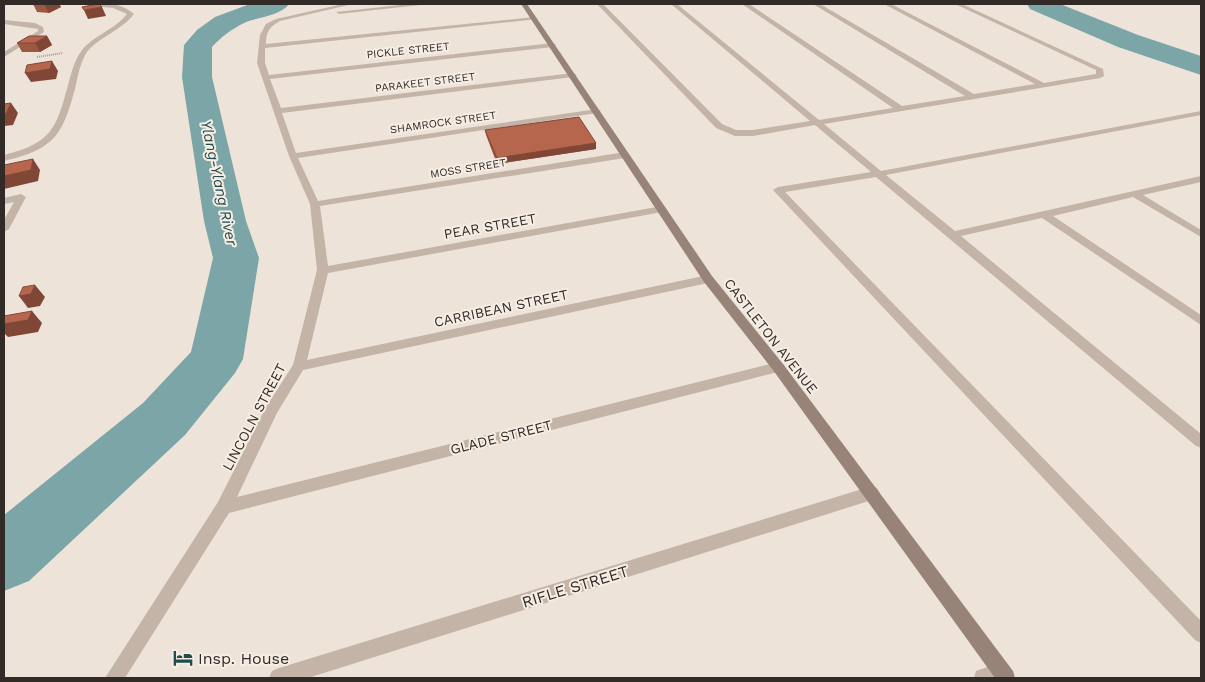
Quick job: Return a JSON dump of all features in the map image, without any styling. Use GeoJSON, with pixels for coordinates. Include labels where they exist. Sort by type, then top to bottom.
{"type":"FeatureCollection","features":[{"type":"Feature","properties":{"kind":"street"},"geometry":{"type":"LineString","coordinates":[[4,158],[30,151],[56,134],[62,125],[78,64],[85,50],[116,29],[131,14],[126,10],[114,7],[77,4]]}},
{"type":"Feature","properties":{"kind":"street","name":"LINCOLN STREET"},"geometry":{"type":"LineString","coordinates":[[114,678],[224,507],[272,411],[299,366],[323,270],[314,204],[293,156],[261,63],[262,46],[268,25],[278,20],[350,4]]}},
{"type":"Feature","properties":{"kind":"street"},"geometry":{"type":"LineString","coordinates":[[297,16],[426,4]]}},
{"type":"Feature","properties":{"kind":"street","name":"CASTLETON AVENUE"},"geometry":{"type":"LineString","coordinates":[[524,4],[708,279],[778,367],[872,493],[1003,675]]}},
{"type":"Feature","properties":{"kind":"street"},"geometry":{"type":"LineString","coordinates":[[600,4],[726,131],[753,133],[1100,76],[1099,69],[958,4]]}},
{"type":"Feature","properties":{"kind":"street"},"geometry":{"type":"LineString","coordinates":[[674,4],[1201,442]]}},
{"type":"Feature","properties":{"kind":"street"},"geometry":{"type":"LineString","coordinates":[[745,4],[902,110]]}},
{"type":"Feature","properties":{"kind":"street"},"geometry":{"type":"LineString","coordinates":[[816,4],[974,98]]}},
{"type":"Feature","properties":{"kind":"street"},"geometry":{"type":"LineString","coordinates":[[888,4],[1044,86]]}},
{"type":"Feature","properties":{"kind":"street"},"geometry":{"type":"LineString","coordinates":[[888,4],[897,4]]}},
{"type":"Feature","properties":{"kind":"street"},"geometry":{"type":"LineString","coordinates":[[262,46],[535,19]]}},
{"type":"Feature","properties":{"kind":"street"},"geometry":{"type":"LineString","coordinates":[[4,22],[35,25],[41,28],[41,32],[4,55]]}},
{"type":"Feature","properties":{"kind":"street","name":"PICKLE STREET"},"geometry":{"type":"LineString","coordinates":[[266,76],[553,45]]}},
{"type":"Feature","properties":{"kind":"street","name":"PARAKEET STREET"},"geometry":{"type":"LineString","coordinates":[[279,111],[573,75]]}},
{"type":"Feature","properties":{"kind":"street","name":"SHAMROCK STREET"},"geometry":{"type":"LineString","coordinates":[[293,156],[597,111]]}},
{"type":"Feature","properties":{"kind":"street"},"geometry":{"type":"LineString","coordinates":[[1201,113],[878,174],[778,190],[1201,634]]}},
{"type":"Feature","properties":{"kind":"street","name":"MOSS STREET"},"geometry":{"type":"LineString","coordinates":[[314,204],[625,154]]}},
{"type":"Feature","properties":{"kind":"street"},"geometry":{"type":"LineString","coordinates":[[953,235],[1201,179]]}},
{"type":"Feature","properties":{"kind":"street"},"geometry":{"type":"LineString","coordinates":[[1135,194],[1201,234]]}},
{"type":"Feature","properties":{"kind":"street"},"geometry":{"type":"LineString","coordinates":[[4,201],[21,197],[4,228]]}},
{"type":"Feature","properties":{"kind":"street","name":"PEAR STREET"},"geometry":{"type":"LineString","coordinates":[[323,270],[662,209]]}},
{"type":"Feature","properties":{"kind":"street"},"geometry":{"type":"LineString","coordinates":[[1044,214],[1201,321]]}},
{"type":"Feature","properties":{"kind":"street","name":"CARRIBEAN STREET"},"geometry":{"type":"LineString","coordinates":[[299,366],[708,279]]}},
{"type":"Feature","properties":{"kind":"street","name":"GLADE STREET"},"geometry":{"type":"LineString","coordinates":[[224,507],[778,367]]}},
{"type":"Feature","properties":{"kind":"street","name":"RIFLE STREET"},"geometry":{"type":"LineString","coordinates":[[279,678],[872,493]]}},
{"type":"Feature","properties":{"kind":"street"},"geometry":{"type":"LineString","coordinates":[[983,678],[1003,675]]}},
{"type":"Feature","properties":{"kind":"path"},"geometry":{"type":"LineString","coordinates":[[31,57],[85,50]]}},
{"type":"Feature","properties":{"kind":"building"},"geometry":{"type":"Polygon","coordinates":[[[99,4],[102,7],[84,10],[82,7],[99,4]]]}},
{"type":"Feature","properties":{"kind":"building"},"geometry":{"type":"Polygon","coordinates":[[[29,36],[47,36],[35,43],[17,43],[29,36]]]}},
{"type":"Feature","properties":{"kind":"building"},"geometry":{"type":"Polygon","coordinates":[[[52,61],[50,69],[25,73],[27,65],[52,61]]]}},
{"type":"Feature","properties":{"kind":"building"},"geometry":{"type":"Polygon","coordinates":[[[11,103],[6,114],[4,115],[4,104],[11,103]]]}},
{"type":"Feature","properties":{"kind":"building"},"geometry":{"type":"Polygon","coordinates":[[[579,117],[596,143],[497,158],[485,130],[579,117]]]}},
{"type":"Feature","properties":{"kind":"building"},"geometry":{"type":"Polygon","coordinates":[[[33,159],[31,170],[4,176],[4,165],[33,159]]]}},
{"type":"Feature","properties":{"kind":"building"},"geometry":{"type":"Polygon","coordinates":[[[35,285],[31,294],[19,296],[23,287],[35,285]]]}},
{"type":"Feature","properties":{"kind":"building"},"geometry":{"type":"Polygon","coordinates":[[[32,311],[28,320],[4,324],[4,316],[32,311]]]}},
{"type":"Feature","properties":{"kind":"waterway","name":"Ylang-Ylang River"},"geometry":{"type":"LineString","coordinates":[[4,558],[164,419],[216,359],[236,258],[225,221],[197,77],[198,45],[224,23],[244,14],[277,4]]}},
{"type":"Feature","properties":{"kind":"waterway"},"geometry":{"type":"LineString","coordinates":[[1039,4],[1128,41],[1201,66]]}},
{"type":"Feature","properties":{"kind":"place","name":"Insp. House"},"geometry":{"type":"Point","coordinates":[183,658]}}]}
